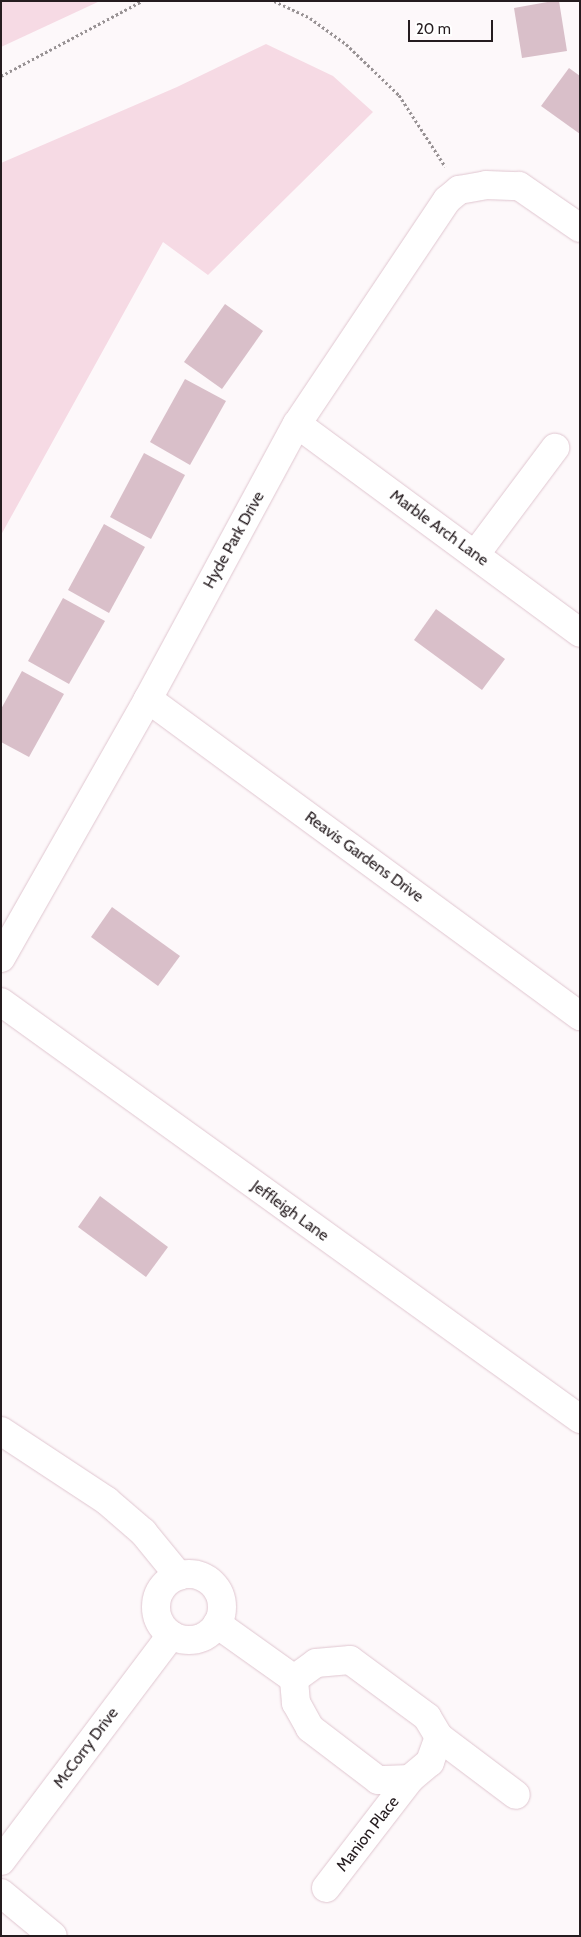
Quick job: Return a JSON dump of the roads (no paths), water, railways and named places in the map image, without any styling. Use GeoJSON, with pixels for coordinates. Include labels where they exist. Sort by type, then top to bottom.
{"type":"FeatureCollection","features":[{"type":"Feature","properties":{"kind":"street","name":"Hyde Park Drive"},"geometry":{"type":"LineString","coordinates":[[1,958],[148,699],[298,424],[446,200],[459,190],[486,185],[519,186],[580,228]]}},
{"type":"Feature","properties":{"kind":"street","name":"Marble Arch Lane"},"geometry":{"type":"LineString","coordinates":[[298,424],[580,633]]}},
{"type":"Feature","properties":{"kind":"street"},"geometry":{"type":"LineString","coordinates":[[475,555],[555,448]]}},
{"type":"Feature","properties":{"kind":"street","name":"Reavis Gardens Drive"},"geometry":{"type":"LineString","coordinates":[[148,699],[580,1016]]}},
{"type":"Feature","properties":{"kind":"street","name":"Jeffleigh Lane"},"geometry":{"type":"LineString","coordinates":[[1,1002],[580,1419]]}},
{"type":"Feature","properties":{"kind":"street"},"geometry":{"type":"LineString","coordinates":[[1,1430],[107,1501],[143,1532],[179,1576]]}},
{"type":"Feature","properties":{"kind":"street"},"geometry":{"type":"LineString","coordinates":[[193,1574],[213,1584],[222,1604],[217,1624],[210,1632],[191,1640],[171,1635],[158,1619],[156,1608],[163,1587],[179,1576],[193,1574]]}},
{"type":"Feature","properties":{"kind":"street"},"geometry":{"type":"LineString","coordinates":[[217,1624],[294,1678],[316,1663],[350,1660],[427,1717],[439,1738],[516,1795]]}},
{"type":"Feature","properties":{"kind":"street","name":"McCorry Drive"},"geometry":{"type":"LineString","coordinates":[[1,1861],[171,1635]]}},
{"type":"Feature","properties":{"kind":"street","name":"Manion Place"},"geometry":{"type":"LineString","coordinates":[[294,1678],[296,1703],[310,1728],[378,1780],[410,1779]]}},
{"type":"Feature","properties":{"kind":"street","name":"Manion Place"},"geometry":{"type":"LineString","coordinates":[[326,1888],[410,1779],[430,1762],[439,1738]]}},
{"type":"Feature","properties":{"kind":"street"},"geometry":{"type":"LineString","coordinates":[[1,1893],[54,1936]]}}]}
